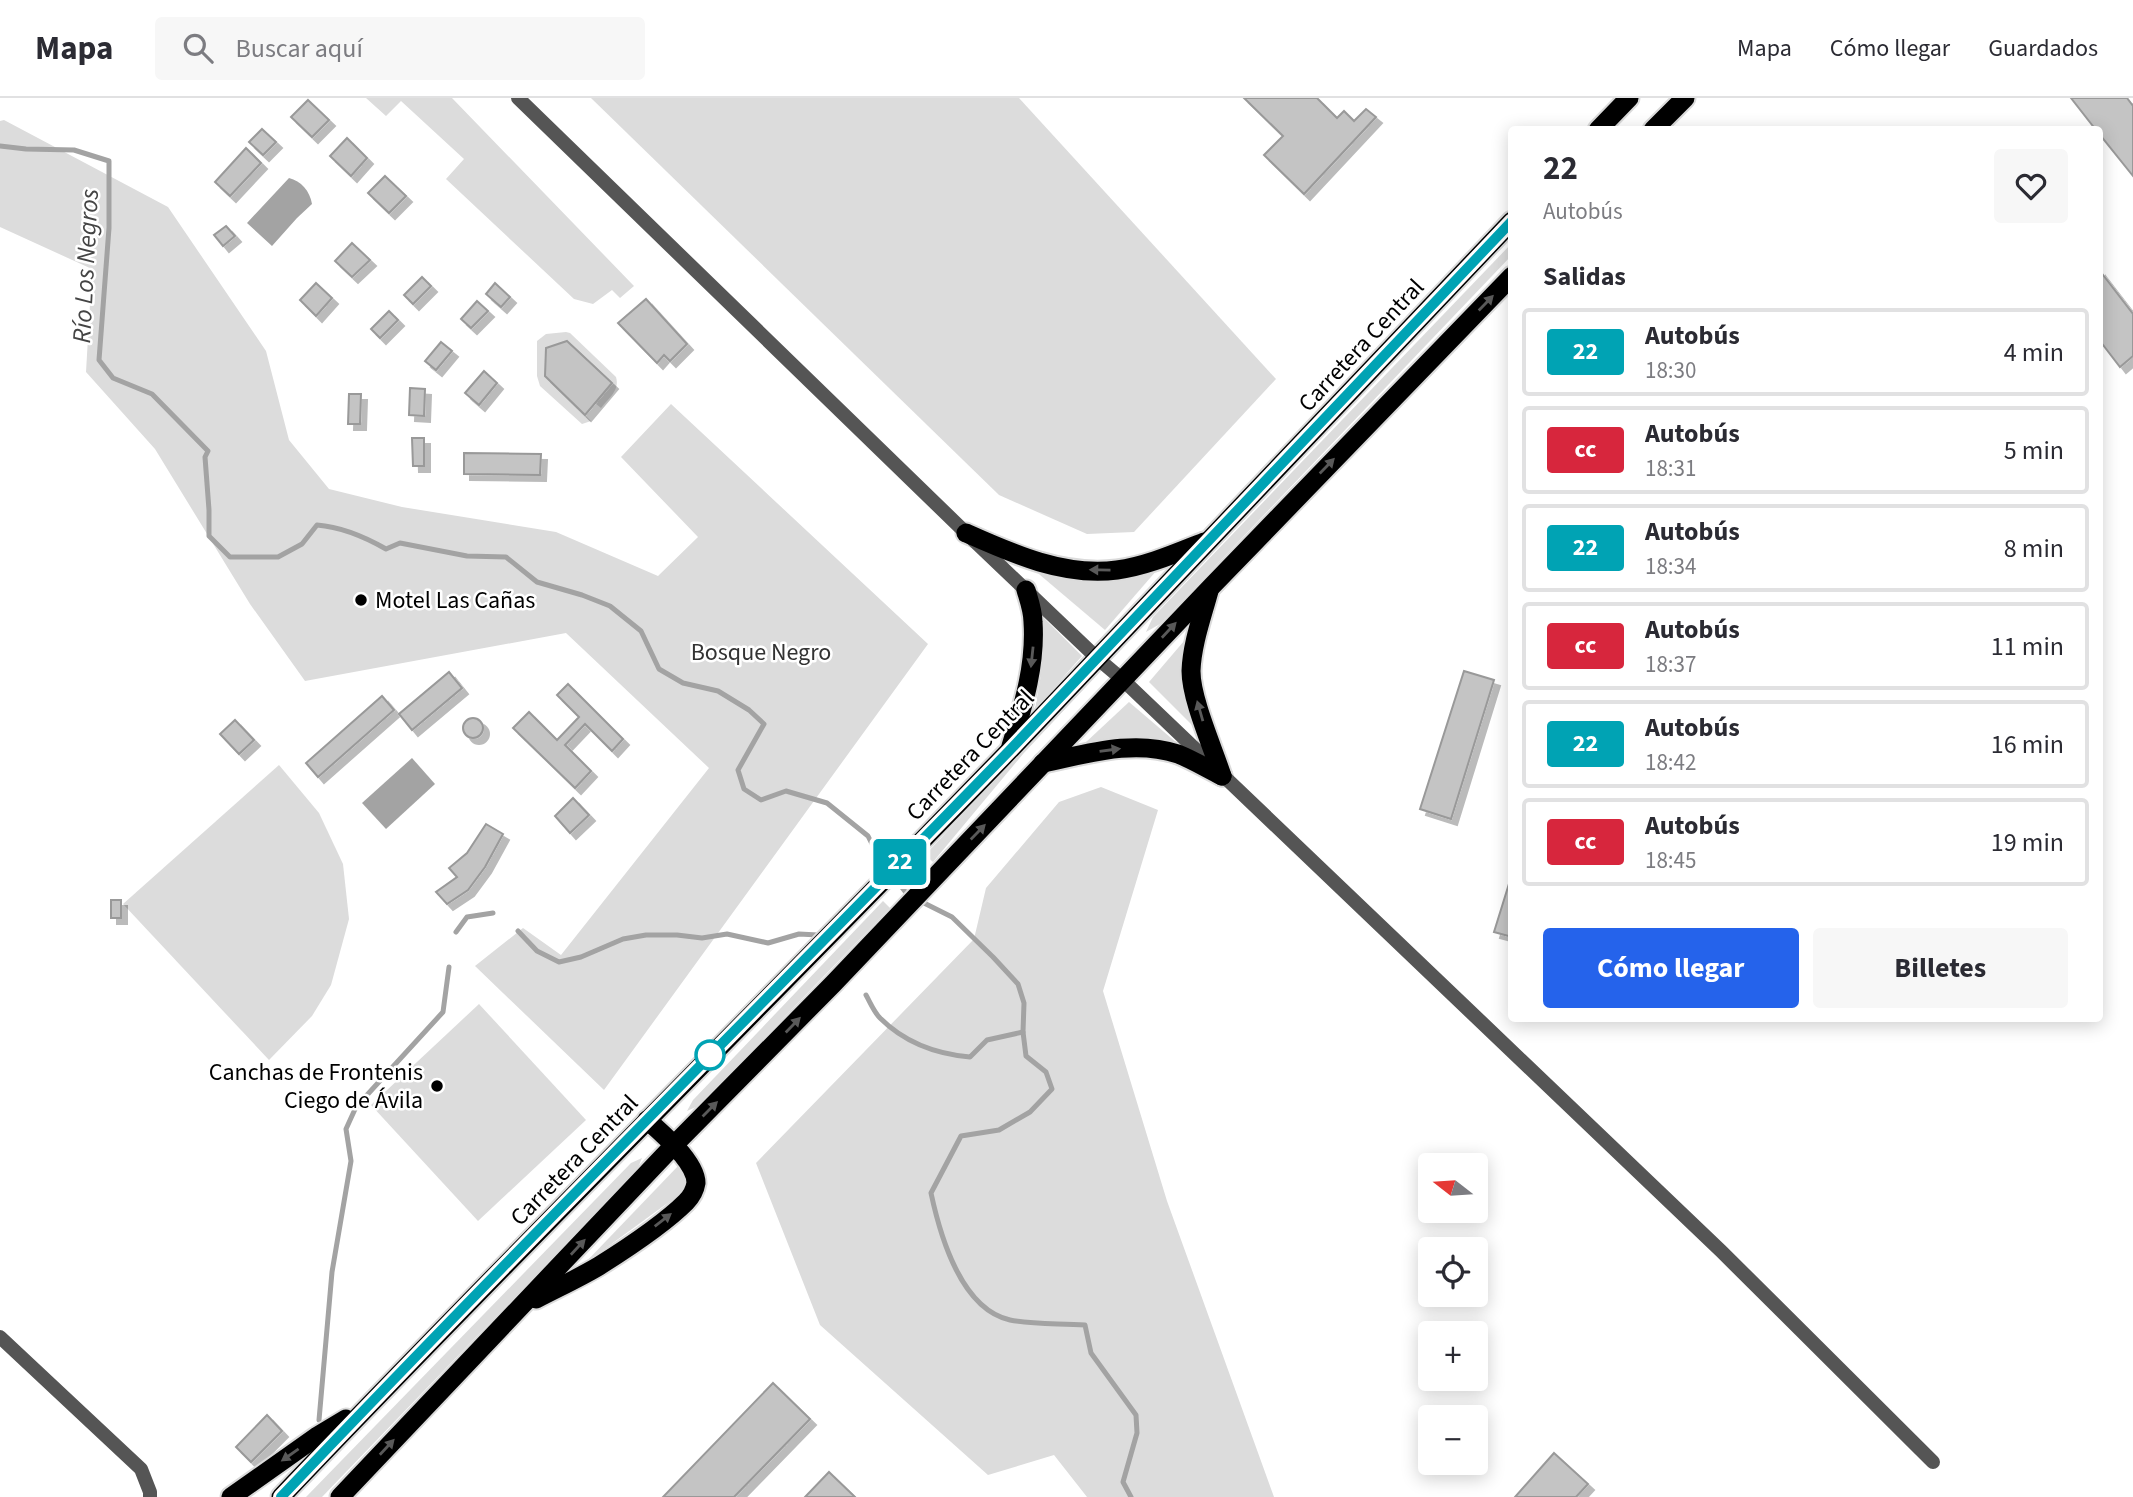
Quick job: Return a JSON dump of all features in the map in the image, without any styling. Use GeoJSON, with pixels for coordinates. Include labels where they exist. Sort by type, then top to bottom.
{"type":"FeatureCollection","features":[{"type":"Feature","properties":{"kind":"highway"},"geometry":{"type":"LineString","coordinates":[[1609,126],[1629,98]]}},
{"type":"Feature","properties":{"kind":"highway"},"geometry":{"type":"LineString","coordinates":[[1657,126],[1685,98]]}},
{"type":"Feature","properties":{"kind":"highway","name":"Carretera Central"},"geometry":{"type":"LineString","coordinates":[[281,1497],[1009,750],[1508,224]]}},
{"type":"Feature","properties":{"kind":"highway"},"geometry":{"type":"LineString","coordinates":[[341,1497],[675,1144],[1508,280]]}},
{"type":"Feature","properties":{"kind":"highway"},"geometry":{"type":"LineString","coordinates":[[966,533],[1015,555],[1068,569],[1116,570],[1162,559],[1212,539]]}},
{"type":"Feature","properties":{"kind":"highway"},"geometry":{"type":"LineString","coordinates":[[1211,587],[1196,635],[1191,673],[1199,709],[1222,776]]}},
{"type":"Feature","properties":{"kind":"highway"},"geometry":{"type":"LineString","coordinates":[[1009,750],[1033,658],[1033,620],[1026,590]]}},
{"type":"Feature","properties":{"kind":"highway"},"geometry":{"type":"LineString","coordinates":[[1043,764],[1110,749],[1145,747],[1178,754],[1222,776]]}},
{"type":"Feature","properties":{"kind":"highway"},"geometry":{"type":"LineString","coordinates":[[521,1306],[598,1266],[688,1201],[696,1184],[694,1174],[675,1144],[647,1119]]}},
{"type":"Feature","properties":{"kind":"highway"},"geometry":{"type":"LineString","coordinates":[[232,1497],[316,1437],[368,1406]]}},
{"type":"Feature","properties":{"kind":"street"},"geometry":{"type":"LineString","coordinates":[[518,98],[966,533],[1721,1251],[1933,1462]]}},
{"type":"Feature","properties":{"kind":"street"},"geometry":{"type":"LineString","coordinates":[[0,1337],[141,1469],[150,1497]]}},
{"type":"Feature","properties":{"kind":"green space"},"geometry":{"type":"Polygon","coordinates":[[[366,98],[452,98],[634,286],[620,298],[612,290],[593,304],[574,299],[446,179],[464,159],[401,101],[386,116],[366,98]]]}},
{"type":"Feature","properties":{"kind":"green space"},"geometry":{"type":"Polygon","coordinates":[[[591,98],[1019,98],[1276,379],[1134,532],[1087,534],[999,495],[591,98]]]}},
{"type":"Feature","properties":{"kind":"green space","name":"Bosque Negro"},"geometry":{"type":"Polygon","coordinates":[[[4,120],[168,207],[266,351],[289,440],[329,489],[402,507],[556,532],[658,576],[698,537],[621,457],[671,404],[928,644],[604,1090],[475,966],[523,928],[561,955],[709,768],[566,633],[305,681],[250,604],[155,449],[86,372],[92,269],[0,227],[0,121],[4,120]]]}},
{"type":"Feature","properties":{"kind":"green space"},"geometry":{"type":"Polygon","coordinates":[[[1508,247],[1508,259],[1160,624],[1146,632],[1153,617],[1508,247]]]}},
{"type":"Feature","properties":{"kind":"green space"},"geometry":{"type":"Polygon","coordinates":[[[566,332],[616,377],[617,382],[613,394],[601,408],[595,403],[612,383],[567,341],[546,348],[546,376],[591,421],[582,424],[540,386],[537,376],[537,341],[546,334],[566,332]]]}},
{"type":"Feature","properties":{"kind":"green space"},"geometry":{"type":"Polygon","coordinates":[[[1033,569],[1157,570],[1105,630],[1033,569]]]}},
{"type":"Feature","properties":{"kind":"green space"},"geometry":{"type":"Polygon","coordinates":[[[1043,617],[1082,656],[1035,709],[1041,675],[1043,617]]]}},
{"type":"Feature","properties":{"kind":"green space"},"geometry":{"type":"Polygon","coordinates":[[[1190,634],[1184,679],[1192,725],[1149,682],[1190,634]]]}},
{"type":"Feature","properties":{"kind":"green space"},"geometry":{"type":"Polygon","coordinates":[[[1092,680],[1023,754],[933,862],[925,855],[1087,683],[1092,680]]]}},
{"type":"Feature","properties":{"kind":"green space"},"geometry":{"type":"Polygon","coordinates":[[[1129,702],[1184,749],[1084,744],[1129,702]]]}},
{"type":"Feature","properties":{"kind":"green space"},"geometry":{"type":"Polygon","coordinates":[[[279,765],[319,813],[343,864],[349,919],[331,985],[312,1016],[269,1060],[123,904],[279,765]]]}},
{"type":"Feature","properties":{"kind":"green space"},"geometry":{"type":"Polygon","coordinates":[[[1101,787],[1158,810],[1103,991],[1167,1201],[1274,1497],[1087,1497],[1054,1455],[988,1475],[820,1325],[756,1163],[974,939],[986,888],[1059,802],[1101,787]]]}},
{"type":"Feature","properties":{"kind":"green space"},"geometry":{"type":"Polygon","coordinates":[[[883,901],[890,908],[698,1106],[687,1111],[693,1100],[883,901]]]}},
{"type":"Feature","properties":{"kind":"green space"},"geometry":{"type":"Polygon","coordinates":[[[479,1004],[586,1120],[478,1221],[371,1105],[479,1004]]]}},
{"type":"Feature","properties":{"kind":"green space"},"geometry":{"type":"Polygon","coordinates":[[[642,1158],[637,1170],[322,1497],[306,1497],[631,1163],[642,1158]]]}},
{"type":"Feature","properties":{"kind":"green space"},"geometry":{"type":"Polygon","coordinates":[[[679,1165],[685,1180],[680,1194],[584,1264],[679,1165]]]}},
{"type":"Feature","properties":{"kind":"shaded area"},"geometry":{"type":"Polygon","coordinates":[[[289,178],[304,187],[312,204],[272,246],[247,223],[289,178]]]}},
{"type":"Feature","properties":{"kind":"shaded area"},"geometry":{"type":"Polygon","coordinates":[[[412,758],[435,784],[386,829],[362,803],[412,758]]]}},
{"type":"Feature","properties":{"kind":"building"},"geometry":{"type":"Polygon","coordinates":[[[1244,98],[1317,98],[1337,118],[1344,111],[1354,121],[1366,109],[1376,117],[1304,194],[1264,155],[1283,136],[1244,98]]]}},
{"type":"Feature","properties":{"kind":"building"},"geometry":{"type":"Polygon","coordinates":[[[2071,98],[2127,98],[2133,106],[2133,176],[2103,139],[2103,126],[2093,126],[2071,98]]]}},
{"type":"Feature","properties":{"kind":"building"},"geometry":{"type":"Polygon","coordinates":[[[308,100],[329,120],[312,137],[291,117],[308,100]]]}},
{"type":"Feature","properties":{"kind":"building"},"geometry":{"type":"Polygon","coordinates":[[[262,129],[276,142],[263,155],[249,142],[262,129]]]}},
{"type":"Feature","properties":{"kind":"building"},"geometry":{"type":"Polygon","coordinates":[[[347,138],[367,158],[351,176],[330,156],[347,138]]]}},
{"type":"Feature","properties":{"kind":"building"},"geometry":{"type":"Polygon","coordinates":[[[246,148],[261,163],[230,196],[215,182],[246,148]]]}},
{"type":"Feature","properties":{"kind":"building"},"geometry":{"type":"Polygon","coordinates":[[[385,176],[406,196],[389,213],[368,193],[385,176]]]}},
{"type":"Feature","properties":{"kind":"building"},"geometry":{"type":"Polygon","coordinates":[[[226,226],[235,236],[223,246],[214,235],[226,226]]]}},
{"type":"Feature","properties":{"kind":"building"},"geometry":{"type":"Polygon","coordinates":[[[352,243],[370,260],[352,277],[335,261],[352,243]]]}},
{"type":"Feature","properties":{"kind":"building"},"geometry":{"type":"Polygon","coordinates":[[[2103,275],[2133,314],[2133,356],[2120,367],[2103,345],[2103,275]]]}},
{"type":"Feature","properties":{"kind":"building"},"geometry":{"type":"Polygon","coordinates":[[[422,277],[431,286],[413,304],[404,295],[422,277]]]}},
{"type":"Feature","properties":{"kind":"building"},"geometry":{"type":"Polygon","coordinates":[[[316,283],[332,298],[316,316],[300,300],[316,283]]]}},
{"type":"Feature","properties":{"kind":"building"},"geometry":{"type":"Polygon","coordinates":[[[495,283],[510,297],[501,307],[486,294],[495,283]]]}},
{"type":"Feature","properties":{"kind":"building"},"geometry":{"type":"Polygon","coordinates":[[[646,299],[687,344],[670,361],[664,355],[657,363],[618,323],[646,299]]]}},
{"type":"Feature","properties":{"kind":"building"},"geometry":{"type":"Polygon","coordinates":[[[477,301],[488,311],[471,328],[461,319],[477,301]]]}},
{"type":"Feature","properties":{"kind":"building"},"geometry":{"type":"Polygon","coordinates":[[[389,311],[398,320],[380,338],[371,329],[389,311]]]}},
{"type":"Feature","properties":{"kind":"building"},"geometry":{"type":"Polygon","coordinates":[[[567,341],[612,383],[585,415],[545,376],[546,348],[567,341]]]}},
{"type":"Feature","properties":{"kind":"building"},"geometry":{"type":"Polygon","coordinates":[[[441,342],[452,351],[436,370],[425,361],[441,342]]]}},
{"type":"Feature","properties":{"kind":"building"},"geometry":{"type":"Polygon","coordinates":[[[484,371],[497,383],[479,405],[465,393],[484,371]]]}},
{"type":"Feature","properties":{"kind":"building"},"geometry":{"type":"Polygon","coordinates":[[[410,388],[425,389],[424,416],[409,415],[410,388]]]}},
{"type":"Feature","properties":{"kind":"building"},"geometry":{"type":"Polygon","coordinates":[[[349,394],[361,394],[360,424],[348,424],[349,394]]]}},
{"type":"Feature","properties":{"kind":"building"},"geometry":{"type":"Polygon","coordinates":[[[412,438],[424,438],[424,466],[413,466],[412,438]]]}},
{"type":"Feature","properties":{"kind":"building"},"geometry":{"type":"Polygon","coordinates":[[[464,453],[541,454],[540,475],[464,474],[464,453]]]}},
{"type":"Feature","properties":{"kind":"building"},"geometry":{"type":"Polygon","coordinates":[[[1464,671],[1494,680],[1451,819],[1420,809],[1464,671]]]}},
{"type":"Feature","properties":{"kind":"building"},"geometry":{"type":"Polygon","coordinates":[[[449,672],[462,688],[412,730],[399,714],[449,672]]]}},
{"type":"Feature","properties":{"kind":"building"},"geometry":{"type":"Polygon","coordinates":[[[568,684],[623,739],[612,751],[585,724],[565,745],[591,771],[575,788],[513,728],[529,712],[557,740],[579,717],[557,695],[568,684]]]}},
{"type":"Feature","properties":{"kind":"building"},"geometry":{"type":"Polygon","coordinates":[[[382,696],[394,710],[318,777],[306,763],[382,696]]]}},
{"type":"Feature","properties":{"kind":"building"},"geometry":{"type":"Polygon","coordinates":[[[473,718],[480,721],[483,728],[480,735],[473,738],[466,735],[463,728],[466,721],[473,718]]]}},
{"type":"Feature","properties":{"kind":"building"},"geometry":{"type":"Polygon","coordinates":[[[235,720],[254,740],[239,754],[220,734],[235,720]]]}},
{"type":"Feature","properties":{"kind":"building"},"geometry":{"type":"Polygon","coordinates":[[[573,798],[589,815],[570,833],[555,816],[573,798]]]}},
{"type":"Feature","properties":{"kind":"building"},"geometry":{"type":"Polygon","coordinates":[[[486,824],[503,834],[485,867],[468,890],[447,904],[436,892],[457,877],[449,868],[467,853],[486,824]]]}},
{"type":"Feature","properties":{"kind":"building"},"geometry":{"type":"Polygon","coordinates":[[[1508,887],[1508,936],[1494,932],[1508,887]]]}},
{"type":"Feature","properties":{"kind":"building"},"geometry":{"type":"Polygon","coordinates":[[[111,900],[121,900],[121,918],[111,918],[111,900]]]}},
{"type":"Feature","properties":{"kind":"building"},"geometry":{"type":"Polygon","coordinates":[[[773,1383],[810,1419],[734,1497],[663,1497],[773,1383]]]}},
{"type":"Feature","properties":{"kind":"building"},"geometry":{"type":"Polygon","coordinates":[[[267,1415],[282,1431],[251,1462],[236,1447],[267,1415]]]}},
{"type":"Feature","properties":{"kind":"building"},"geometry":{"type":"Polygon","coordinates":[[[1554,1453],[1588,1484],[1576,1497],[1515,1497],[1554,1453]]]}},
{"type":"Feature","properties":{"kind":"building"},"geometry":{"type":"Polygon","coordinates":[[[829,1472],[855,1497],[805,1497],[829,1472]]]}},
{"type":"Feature","properties":{"kind":"waterway","name":"Río Los Negros"},"geometry":{"type":"LineString","coordinates":[[0,146],[74,150],[109,161],[109,228],[99,360],[113,378],[152,394],[208,451],[205,457],[209,536],[230,557],[278,557],[302,544],[317,525],[326,526],[353,533],[386,549],[400,543],[467,556],[506,557],[537,582],[610,606],[641,631],[659,669],[683,683],[718,691],[749,710],[764,724],[738,770],[744,789],[761,800],[786,791],[827,803],[868,836],[878,856],[911,896]]}},
{"type":"Feature","properties":{"kind":"waterway","name":"Río Los Negros"},"geometry":{"type":"LineString","coordinates":[[920,901],[952,917],[1018,984],[1024,1003],[1026,1056],[1046,1072],[1052,1089],[1030,1112],[999,1130],[961,1136],[931,1193],[947,1249],[966,1286],[978,1301],[993,1313],[1019,1322],[1085,1325],[1091,1353],[1136,1415],[1137,1433],[1123,1482],[1131,1497]]}},
{"type":"Feature","properties":{"kind":"waterway"},"geometry":{"type":"LineString","coordinates":[[456,932],[467,917],[493,913]]}},
{"type":"Feature","properties":{"kind":"waterway"},"geometry":{"type":"LineString","coordinates":[[518,931],[537,951],[559,962],[581,957],[623,939],[646,935],[702,938],[727,934],[768,943],[799,934],[818,935]]}},
{"type":"Feature","properties":{"kind":"waterway"},"geometry":{"type":"LineString","coordinates":[[319,1420],[332,1272],[351,1161],[346,1129],[356,1107],[443,1012],[449,967]]}},
{"type":"Feature","properties":{"kind":"waterway"},"geometry":{"type":"LineString","coordinates":[[866,995],[878,1016],[890,1027],[910,1041],[945,1053],[970,1057],[987,1040],[1023,1032]]}},
{"type":"Feature","properties":{"kind":"bus line","name":"22"},"geometry":{"type":"LineString","coordinates":[[281,1497],[1009,750],[1508,225]]}},
{"type":"Feature","properties":{"kind":"place","name":"Motel Las Cañas"},"geometry":{"type":"Point","coordinates":[361,600]}},
{"type":"Feature","properties":{"kind":"place","name":"Canchas de Frontenis Ciego de Ávila"},"geometry":{"type":"Point","coordinates":[437,1086]}}]}
